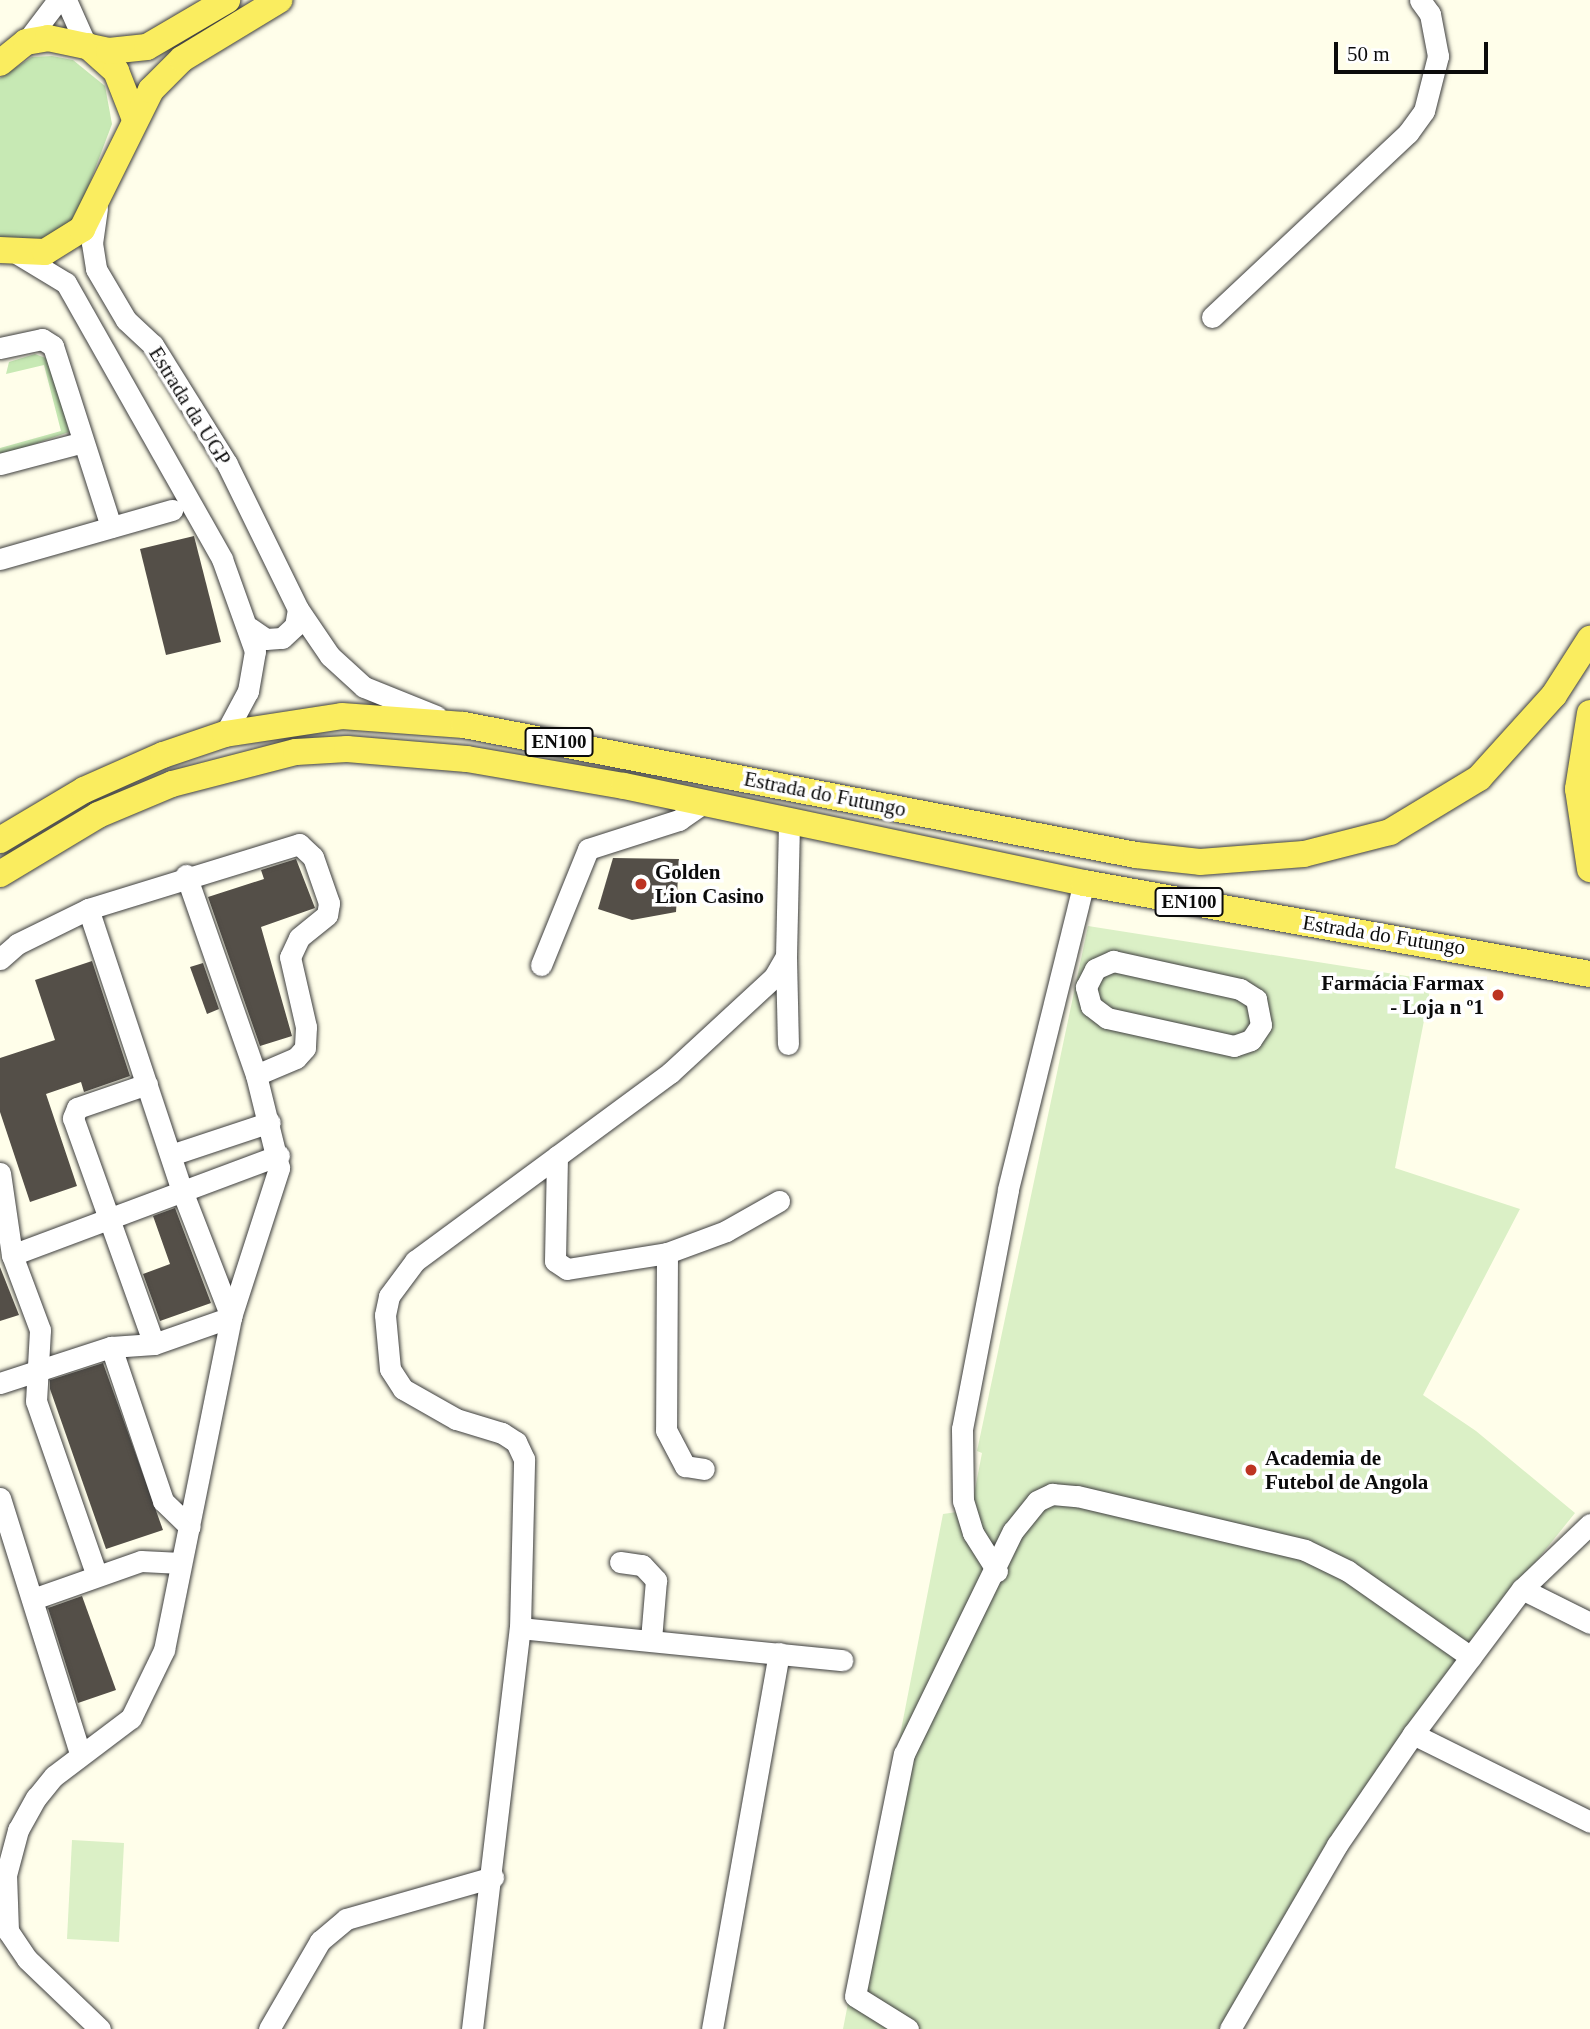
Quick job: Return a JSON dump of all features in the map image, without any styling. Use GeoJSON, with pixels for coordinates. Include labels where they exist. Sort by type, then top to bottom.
{"type":"FeatureCollection","features":[{"type":"Feature","properties":{"kind":"main road"},"geometry":{"type":"LineString","coordinates":[[0,63],[26,42],[48,38],[109,51],[147,47],[227,0]]}},
{"type":"Feature","properties":{"kind":"main road"},"geometry":{"type":"LineString","coordinates":[[9,252],[67,242],[97,208],[134,117],[182,59],[279,0]]}},
{"type":"Feature","properties":{"kind":"main road"},"geometry":{"type":"LineString","coordinates":[[86,45],[116,71],[134,117]]}},
{"type":"Feature","properties":{"kind":"main road","name":"Estrada do Futungo"},"geometry":{"type":"LineString","coordinates":[[0,840],[84,790],[225,734],[342,716],[464,725],[1136,855],[1200,863],[1254,859],[1348,846],[1435,807],[1479,778],[1517,740],[1590,639]]}},
{"type":"Feature","properties":{"kind":"main road"},"geometry":{"type":"LineString","coordinates":[[1590,713],[1578,789],[1590,869]]}},
{"type":"Feature","properties":{"kind":"main road","name":"Estrada do Futungo"},"geometry":{"type":"LineString","coordinates":[[0,874],[98,815],[135,800],[296,752],[347,749],[467,759],[703,803],[1084,883],[1590,974]]}},
{"type":"Feature","properties":{"kind":"street"},"geometry":{"type":"LineString","coordinates":[[26,42],[58,0]]}},
{"type":"Feature","properties":{"kind":"street"},"geometry":{"type":"LineString","coordinates":[[66,0],[86,45]]}},
{"type":"Feature","properties":{"kind":"street"},"geometry":{"type":"LineString","coordinates":[[1212,317],[1408,133],[1424,111],[1438,56],[1430,14],[1420,0]]}},
{"type":"Feature","properties":{"kind":"street","name":"Estrada da UGP"},"geometry":{"type":"LineString","coordinates":[[97,208],[92,243],[96,269],[126,320],[153,345],[227,464],[298,608],[330,656],[363,687],[464,725]]}},
{"type":"Feature","properties":{"kind":"street"},"geometry":{"type":"LineString","coordinates":[[9,252],[66,284],[93,324],[107,362],[222,559],[250,628],[253,677],[225,734]]}},
{"type":"Feature","properties":{"kind":"street"},"geometry":{"type":"LineString","coordinates":[[0,348],[49,341],[80,443],[111,527]]}},
{"type":"Feature","properties":{"kind":"street"},"geometry":{"type":"LineString","coordinates":[[0,464],[80,443]]}},
{"type":"Feature","properties":{"kind":"street"},"geometry":{"type":"LineString","coordinates":[[0,558],[172,510]]}},
{"type":"Feature","properties":{"kind":"street"},"geometry":{"type":"LineString","coordinates":[[250,628],[266,639],[282,638],[295,626],[298,608]]}},
{"type":"Feature","properties":{"kind":"street"},"geometry":{"type":"LineString","coordinates":[[541,965],[588,849],[680,820],[703,803]]}},
{"type":"Feature","properties":{"kind":"street"},"geometry":{"type":"LineString","coordinates":[[788,1044],[786,956],[789,822]]}},
{"type":"Feature","properties":{"kind":"street"},"geometry":{"type":"LineString","coordinates":[[0,960],[17,944],[88,909],[186,875],[292,844],[306,848],[313,857],[329,910],[299,938],[289,968],[306,1027],[305,1048],[296,1058],[256,1074]]}},
{"type":"Feature","properties":{"kind":"street"},"geometry":{"type":"LineString","coordinates":[[100,2029],[27,1959],[8,1931],[4,1902],[19,1830],[54,1776],[80,1753],[131,1718],[144,1699],[164,1650],[231,1317],[279,1155],[256,1074],[186,875]]}},
{"type":"Feature","properties":{"kind":"street"},"geometry":{"type":"LineString","coordinates":[[997,1571],[973,1533],[963,1501],[962,1429],[1000,1225],[1084,883]]}},
{"type":"Feature","properties":{"kind":"street"},"geometry":{"type":"LineString","coordinates":[[88,909],[181,1188],[231,1317]]}},
{"type":"Feature","properties":{"kind":"street"},"geometry":{"type":"LineString","coordinates":[[472,2029],[493,1877],[520,1628],[524,1459],[516,1442],[502,1433],[445,1414],[402,1389],[390,1368],[385,1315],[389,1296],[415,1261],[670,1073],[756,999],[786,956]]}},
{"type":"Feature","properties":{"kind":"street"},"geometry":{"type":"LineString","coordinates":[[1062,971],[1089,977],[1112,961],[1240,989],[1256,999],[1261,1025],[1251,1040],[1234,1046],[1107,1018],[1091,1006],[1089,977]]}},
{"type":"Feature","properties":{"kind":"street"},"geometry":{"type":"LineString","coordinates":[[147,1084],[73,1114],[107,1217],[154,1344]]}},
{"type":"Feature","properties":{"kind":"street"},"geometry":{"type":"LineString","coordinates":[[171,1155],[270,1122]]}},
{"type":"Feature","properties":{"kind":"street"},"geometry":{"type":"LineString","coordinates":[[12,1255],[181,1188],[279,1155]]}},
{"type":"Feature","properties":{"kind":"street"},"geometry":{"type":"LineString","coordinates":[[557,1156],[557,1265],[567,1269],[667,1253],[726,1231],[779,1201]]}},
{"type":"Feature","properties":{"kind":"street"},"geometry":{"type":"LineString","coordinates":[[0,1173],[12,1255],[40,1330],[36,1401],[97,1576]]}},
{"type":"Feature","properties":{"kind":"street"},"geometry":{"type":"LineString","coordinates":[[667,1253],[666,1430],[685,1466],[704,1469]]}},
{"type":"Feature","properties":{"kind":"street"},"geometry":{"type":"LineString","coordinates":[[0,1383],[111,1347],[154,1344],[231,1317]]}},
{"type":"Feature","properties":{"kind":"street"},"geometry":{"type":"LineString","coordinates":[[111,1347],[163,1501],[190,1527]]}},
{"type":"Feature","properties":{"kind":"street"},"geometry":{"type":"LineString","coordinates":[[908,2029],[855,1996],[862,1941],[904,1754],[997,1571],[1013,1531],[1037,1501],[1052,1494],[1077,1496],[1305,1550],[1348,1571],[1471,1657]]}},
{"type":"Feature","properties":{"kind":"street"},"geometry":{"type":"LineString","coordinates":[[0,1498],[5,1530],[33,1599],[80,1753]]}},
{"type":"Feature","properties":{"kind":"street"},"geometry":{"type":"LineString","coordinates":[[1234,2028],[1336,1845],[1413,1734],[1522,1589],[1590,1524]]}},
{"type":"Feature","properties":{"kind":"street"},"geometry":{"type":"LineString","coordinates":[[33,1599],[141,1561],[181,1563]]}},
{"type":"Feature","properties":{"kind":"street"},"geometry":{"type":"LineString","coordinates":[[620,1562],[642,1565],[656,1580],[651,1640]]}},
{"type":"Feature","properties":{"kind":"street"},"geometry":{"type":"LineString","coordinates":[[1522,1589],[1590,1623]]}},
{"type":"Feature","properties":{"kind":"street"},"geometry":{"type":"LineString","coordinates":[[520,1628],[842,1660]]}},
{"type":"Feature","properties":{"kind":"street"},"geometry":{"type":"LineString","coordinates":[[712,2029],[779,1653]]}},
{"type":"Feature","properties":{"kind":"street"},"geometry":{"type":"LineString","coordinates":[[1413,1734],[1590,1822]]}},
{"type":"Feature","properties":{"kind":"street"},"geometry":{"type":"LineString","coordinates":[[269,2029],[320,1941],[346,1919],[493,1877]]}},
{"type":"Feature","properties":{"kind":"green space"},"geometry":{"type":"Polygon","coordinates":[[[52,56],[73,60],[105,86],[112,124],[78,214],[65,230],[47,240],[0,239],[0,78],[32,57],[52,56]]]}},
{"type":"Feature","properties":{"kind":"green space"},"geometry":{"type":"Polygon","coordinates":[[[35,354],[51,360],[69,432],[0,456],[0,448],[61,431],[44,365],[6,374],[9,362],[35,354]]]}},
{"type":"Feature","properties":{"kind":"green space","name":"Academia de Futebol de Angola"},"geometry":{"type":"Polygon","coordinates":[[[1088,926],[1432,980],[1395,1168],[1520,1209],[1423,1395],[1476,1431],[1575,1513],[1483,1627],[1319,1855],[1227,2029],[843,2029],[943,1514],[971,1510],[982,1453],[977,1451],[1088,926]]]}},
{"type":"Feature","properties":{"kind":"green space"},"geometry":{"type":"Polygon","coordinates":[[[72,1840],[124,1843],[119,1942],[67,1939],[72,1840]]]}},
{"type":"Feature","properties":{"kind":"building"},"geometry":{"type":"Polygon","coordinates":[[[194,536],[221,642],[166,655],[140,549],[194,536]]]}},
{"type":"Feature","properties":{"kind":"building","name":"Golden Lion Casino"},"geometry":{"type":"Polygon","coordinates":[[[613,858],[679,859],[676,912],[632,920],[598,909],[613,858]]]}},
{"type":"Feature","properties":{"kind":"building"},"geometry":{"type":"Polygon","coordinates":[[[296,859],[315,908],[261,927],[292,1036],[260,1046],[208,897],[264,879],[261,870],[296,859]]]}},
{"type":"Feature","properties":{"kind":"building"},"geometry":{"type":"Polygon","coordinates":[[[92,961],[130,1076],[84,1092],[81,1082],[46,1094],[77,1186],[30,1202],[0,1112],[0,1058],[55,1040],[35,980],[92,961]]]}},
{"type":"Feature","properties":{"kind":"building"},"geometry":{"type":"Polygon","coordinates":[[[203,963],[219,1009],[207,1014],[190,967],[203,963]]]}},
{"type":"Feature","properties":{"kind":"building"},"geometry":{"type":"Polygon","coordinates":[[[175,1208],[211,1303],[160,1321],[143,1274],[170,1264],[153,1216],[175,1208]]]}},
{"type":"Feature","properties":{"kind":"building"},"geometry":{"type":"Polygon","coordinates":[[[0,1267],[19,1315],[0,1321],[0,1267]]]}},
{"type":"Feature","properties":{"kind":"building"},"geometry":{"type":"Polygon","coordinates":[[[103,1363],[163,1530],[106,1549],[50,1389],[50,1380],[103,1363]]]}},
{"type":"Feature","properties":{"kind":"building"},"geometry":{"type":"Polygon","coordinates":[[[82,1596],[116,1690],[78,1703],[48,1608],[82,1596]]]}},
{"type":"Feature","properties":{"kind":"place","name":"Golden Lion Casino"},"geometry":{"type":"Point","coordinates":[641,884]}},
{"type":"Feature","properties":{"kind":"place","name":"Farmácia Farmax - Loja n º1"},"geometry":{"type":"Point","coordinates":[1498,995]}},
{"type":"Feature","properties":{"kind":"place","name":"Academia de Futebol de Angola"},"geometry":{"type":"Point","coordinates":[1251,1470]}}]}
